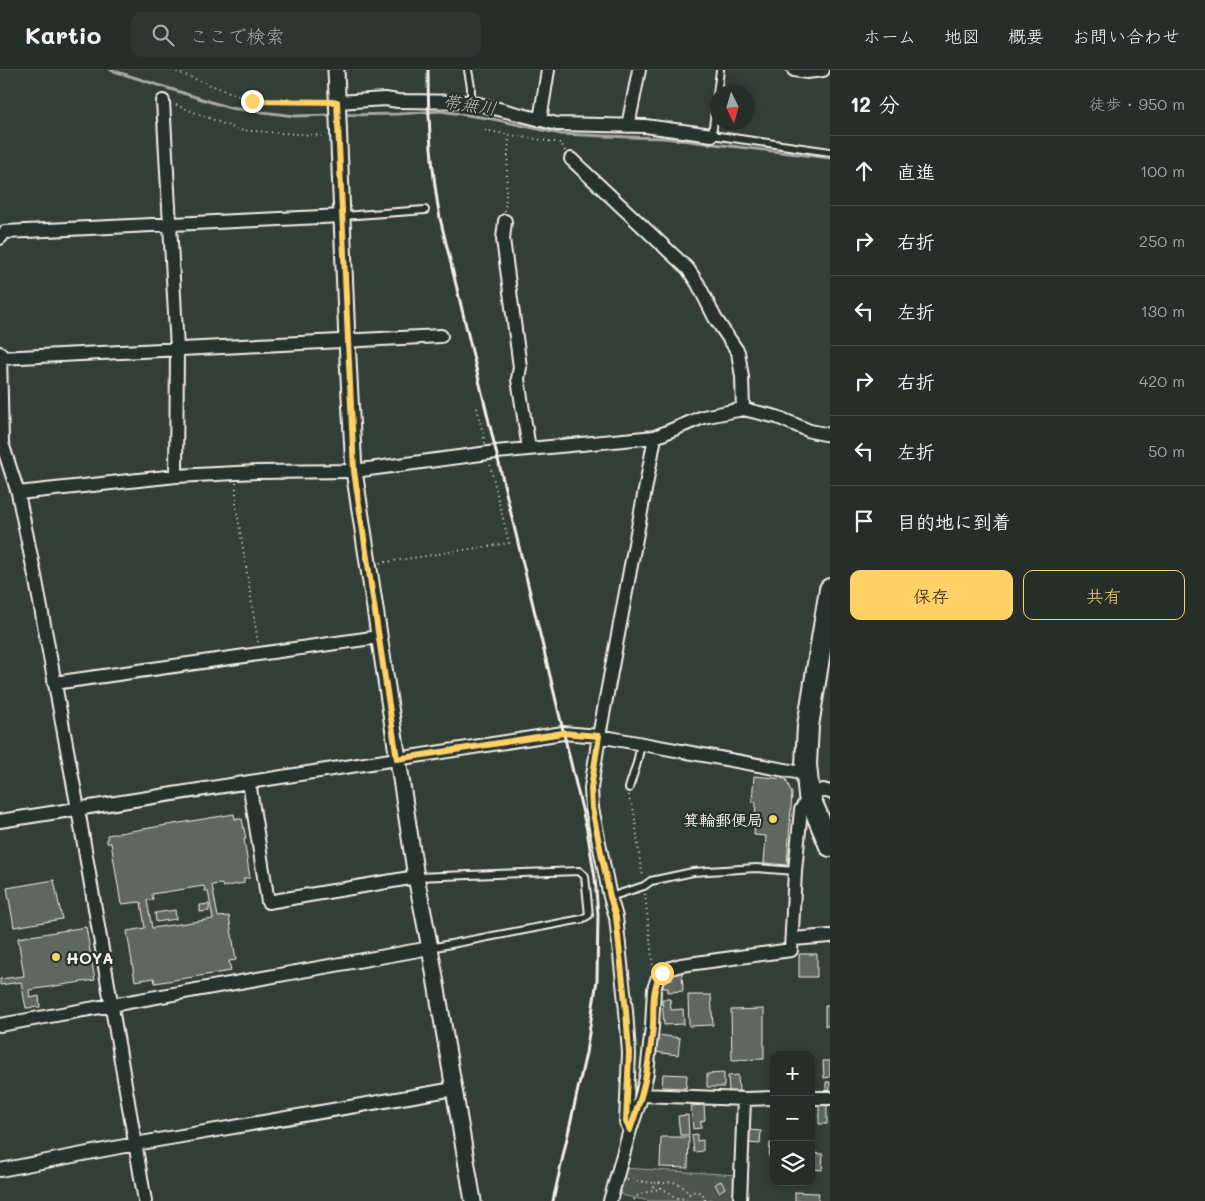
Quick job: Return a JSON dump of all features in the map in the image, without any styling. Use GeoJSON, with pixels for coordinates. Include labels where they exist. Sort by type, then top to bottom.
{"type":"FeatureCollection","features":[{"type":"Feature","properties":{"kind":"highway"},"geometry":{"type":"LineString","coordinates":[[830,589],[825,648],[808,726],[806,747],[809,796],[830,846]]}},
{"type":"Feature","properties":{"kind":"street"},"geometry":{"type":"LineString","coordinates":[[336,70],[354,471],[416,877],[430,948],[472,1201]]}},
{"type":"Feature","properties":{"kind":"street"},"geometry":{"type":"LineString","coordinates":[[540,120],[548,70]]}},
{"type":"Feature","properties":{"kind":"street"},"geometry":{"type":"LineString","coordinates":[[628,126],[639,70]]}},
{"type":"Feature","properties":{"kind":"street"},"geometry":{"type":"LineString","coordinates":[[794,70],[808,72],[822,70]]}},
{"type":"Feature","properties":{"kind":"street"},"geometry":{"type":"LineString","coordinates":[[337,117],[385,99],[398,101],[471,102],[557,124],[646,126],[712,135]]}},
{"type":"Feature","properties":{"kind":"street"},"geometry":{"type":"LineString","coordinates":[[163,101],[177,349],[176,476]]}},
{"type":"Feature","properties":{"kind":"street"},"geometry":{"type":"LineString","coordinates":[[570,159],[688,269],[698,284],[715,318],[738,352],[742,377],[743,408]]}},
{"type":"Feature","properties":{"kind":"street"},"geometry":{"type":"LineString","coordinates":[[0,238],[5,232],[342,216]]}},
{"type":"Feature","properties":{"kind":"street"},"geometry":{"type":"LineString","coordinates":[[505,221],[503,239],[520,367],[518,379],[529,449]]}},
{"type":"Feature","properties":{"kind":"street"},"geometry":{"type":"LineString","coordinates":[[0,358],[441,336]]}},
{"type":"Feature","properties":{"kind":"street"},"geometry":{"type":"LineString","coordinates":[[0,353],[4,465],[18,493],[36,581],[78,809],[145,1201]]}},
{"type":"Feature","properties":{"kind":"street"},"geometry":{"type":"LineString","coordinates":[[18,493],[176,476],[354,471],[488,453],[655,437],[703,417],[743,408],[777,418],[810,431],[830,435]]}},
{"type":"Feature","properties":{"kind":"street"},"geometry":{"type":"LineString","coordinates":[[630,1130],[626,1122],[629,1053],[616,917],[610,897],[592,808],[591,788],[655,437]]}},
{"type":"Feature","properties":{"kind":"street"},"geometry":{"type":"LineString","coordinates":[[54,682],[379,637]]}},
{"type":"Feature","properties":{"kind":"street"},"geometry":{"type":"LineString","coordinates":[[0,821],[563,733],[599,736],[807,774]]}},
{"type":"Feature","properties":{"kind":"street"},"geometry":{"type":"LineString","coordinates":[[249,782],[268,902],[416,877]]}},
{"type":"Feature","properties":{"kind":"street"},"geometry":{"type":"LineString","coordinates":[[610,1201],[647,1074],[654,990],[657,980],[662,973],[682,965],[792,950],[795,871],[801,810],[809,796],[823,790],[830,792]]}},
{"type":"Feature","properties":{"kind":"street"},"geometry":{"type":"LineString","coordinates":[[793,939],[830,936]]}},
{"type":"Feature","properties":{"kind":"street"},"geometry":{"type":"LineString","coordinates":[[0,1025],[430,948]]}},
{"type":"Feature","properties":{"kind":"street"},"geometry":{"type":"LineString","coordinates":[[0,1170],[135,1144],[454,1089]]}},
{"type":"Feature","properties":{"kind":"street"},"geometry":{"type":"LineString","coordinates":[[642,1095],[744,1099],[770,1098]]}},
{"type":"Feature","properties":{"kind":"street"},"geometry":{"type":"LineString","coordinates":[[815,1098],[830,1098]]}},
{"type":"Feature","properties":{"kind":"street"},"geometry":{"type":"LineString","coordinates":[[740,1201],[744,1099]]}},
{"type":"Feature","properties":{"kind":"lane"},"geometry":{"type":"LineString","coordinates":[[468,70],[471,102]]}},
{"type":"Feature","properties":{"kind":"lane"},"geometry":{"type":"LineString","coordinates":[[720,70],[712,135],[830,152]]}},
{"type":"Feature","properties":{"kind":"lane"},"geometry":{"type":"LineString","coordinates":[[342,216],[424,210]]}},
{"type":"Feature","properties":{"kind":"lane"},"geometry":{"type":"LineString","coordinates":[[629,788],[641,744]]}},
{"type":"Feature","properties":{"kind":"lane"},"geometry":{"type":"LineString","coordinates":[[610,897],[644,886],[651,880],[693,872],[756,868],[795,871]]}},
{"type":"Feature","properties":{"kind":"lane"},"geometry":{"type":"LineString","coordinates":[[416,877],[579,871],[585,876],[589,915],[582,919],[430,948]]}},
{"type":"Feature","properties":{"kind":"path"},"geometry":{"type":"LineString","coordinates":[[172,70],[252,101],[337,117]]}},
{"type":"Feature","properties":{"kind":"path"},"geometry":{"type":"LineString","coordinates":[[163,101],[240,130],[337,117]]}},
{"type":"Feature","properties":{"kind":"path"},"geometry":{"type":"LineString","coordinates":[[485,130],[560,143],[570,159]]}},
{"type":"Feature","properties":{"kind":"path"},"geometry":{"type":"LineString","coordinates":[[505,221],[509,135]]}},
{"type":"Feature","properties":{"kind":"path"},"geometry":{"type":"LineString","coordinates":[[368,565],[509,543],[476,408]]}},
{"type":"Feature","properties":{"kind":"path"},"geometry":{"type":"LineString","coordinates":[[236,473],[236,505],[260,654]]}},
{"type":"Feature","properties":{"kind":"path"},"geometry":{"type":"LineString","coordinates":[[624,1180],[664,1184],[674,1183],[683,1187],[688,1195],[687,1200],[674,1198],[670,1193],[661,1188],[637,1196],[634,1200]]}},
{"type":"Feature","properties":{"kind":"path"},"geometry":{"type":"LineString","coordinates":[[659,1182],[661,1188]]}},
{"type":"Feature","properties":{"kind":"path"},"geometry":{"type":"LineString","coordinates":[[654,1183],[655,1189]]}},
{"type":"Feature","properties":{"kind":"path"},"geometry":{"type":"LineString","coordinates":[[688,1195],[696,1191],[700,1192],[705,1200],[714,1200]]}},
{"type":"Feature","properties":{"kind":"shaded area"},"geometry":{"type":"Polygon","coordinates":[[[623,1168],[738,1175],[736,1201],[650,1201],[625,1196],[620,1191],[625,1177],[620,1176],[623,1168]]]}},
{"type":"Feature","properties":{"kind":"building","name":"箕輪郵便局"},"geometry":{"type":"Polygon","coordinates":[[[754,776],[786,779],[792,794],[787,865],[764,863],[766,836],[754,835],[756,802],[752,802],[754,776]]]}},
{"type":"Feature","properties":{"kind":"building"},"geometry":{"type":"Polygon","coordinates":[[[234,814],[235,819],[242,819],[250,878],[244,878],[244,883],[223,887],[222,884],[212,885],[218,917],[229,916],[236,960],[229,961],[231,971],[155,983],[154,978],[135,981],[127,931],[145,928],[141,902],[121,904],[111,843],[107,843],[107,835],[234,814]],[[204,886],[152,894],[153,900],[147,900],[152,928],[213,919],[208,891],[205,891],[204,886]]]}},
{"type":"Feature","properties":{"kind":"building"},"geometry":{"type":"Polygon","coordinates":[[[54,880],[62,919],[14,927],[7,888],[54,880]]]}},
{"type":"Feature","properties":{"kind":"building"},"geometry":{"type":"Polygon","coordinates":[[[209,904],[209,911],[200,912],[200,905],[209,904]]]}},
{"type":"Feature","properties":{"kind":"building"},"geometry":{"type":"Polygon","coordinates":[[[175,910],[176,919],[156,922],[155,913],[175,910]]]}},
{"type":"Feature","properties":{"kind":"building","name":"HOYA"},"geometry":{"type":"Polygon","coordinates":[[[86,927],[95,980],[29,990],[30,998],[39,996],[40,1007],[26,1008],[21,982],[0,985],[0,979],[24,976],[18,938],[86,927]]]}},
{"type":"Feature","properties":{"kind":"building"},"geometry":{"type":"Polygon","coordinates":[[[799,954],[817,954],[817,977],[799,977],[799,954]]]}},
{"type":"Feature","properties":{"kind":"building"},"geometry":{"type":"Polygon","coordinates":[[[682,972],[683,991],[668,992],[668,988],[663,988],[662,980],[672,979],[672,973],[682,972]]]}},
{"type":"Feature","properties":{"kind":"building"},"geometry":{"type":"Polygon","coordinates":[[[688,995],[711,995],[713,1025],[689,1026],[688,995]]]}},
{"type":"Feature","properties":{"kind":"building"},"geometry":{"type":"Polygon","coordinates":[[[662,999],[670,999],[671,1010],[683,1009],[684,1024],[664,1025],[662,999]]]}},
{"type":"Feature","properties":{"kind":"building"},"geometry":{"type":"Polygon","coordinates":[[[825,1006],[830,1006],[830,1026],[825,1026],[825,1006]]]}},
{"type":"Feature","properties":{"kind":"building"},"geometry":{"type":"Polygon","coordinates":[[[764,1009],[764,1059],[732,1060],[731,1010],[764,1009]]]}},
{"type":"Feature","properties":{"kind":"building"},"geometry":{"type":"Polygon","coordinates":[[[658,1035],[680,1038],[678,1055],[655,1052],[658,1035]]]}},
{"type":"Feature","properties":{"kind":"building"},"geometry":{"type":"Polygon","coordinates":[[[823,1061],[830,1061],[830,1077],[824,1078],[823,1061]]]}},
{"type":"Feature","properties":{"kind":"building"},"geometry":{"type":"Polygon","coordinates":[[[724,1073],[724,1087],[707,1087],[707,1074],[724,1073]]]}},
{"type":"Feature","properties":{"kind":"building"},"geometry":{"type":"Polygon","coordinates":[[[663,1074],[687,1075],[686,1088],[662,1087],[663,1074]]]}},
{"type":"Feature","properties":{"kind":"building"},"geometry":{"type":"Polygon","coordinates":[[[738,1075],[739,1091],[729,1092],[728,1076],[738,1075]]]}},
{"type":"Feature","properties":{"kind":"building"},"geometry":{"type":"Polygon","coordinates":[[[826,1082],[830,1082],[830,1090],[826,1091],[826,1082]]]}},
{"type":"Feature","properties":{"kind":"building"},"geometry":{"type":"Polygon","coordinates":[[[819,1102],[827,1102],[827,1124],[819,1124],[819,1102]]]}},
{"type":"Feature","properties":{"kind":"building"},"geometry":{"type":"Polygon","coordinates":[[[704,1105],[705,1120],[701,1121],[701,1128],[693,1129],[691,1106],[704,1105]]]}},
{"type":"Feature","properties":{"kind":"building"},"geometry":{"type":"Polygon","coordinates":[[[688,1115],[689,1135],[680,1135],[678,1116],[688,1115]]]}},
{"type":"Feature","properties":{"kind":"building"},"geometry":{"type":"Polygon","coordinates":[[[749,1130],[761,1131],[760,1144],[748,1143],[749,1130]]]}},
{"type":"Feature","properties":{"kind":"building"},"geometry":{"type":"Polygon","coordinates":[[[697,1134],[697,1141],[703,1140],[703,1151],[694,1152],[692,1135],[697,1134]]]}},
{"type":"Feature","properties":{"kind":"building"},"geometry":{"type":"Polygon","coordinates":[[[661,1137],[689,1137],[688,1168],[660,1167],[661,1137]]]}},
{"type":"Feature","properties":{"kind":"building"},"geometry":{"type":"Polygon","coordinates":[[[815,1153],[823,1154],[822,1170],[815,1169],[815,1153]]]}},
{"type":"Feature","properties":{"kind":"building"},"geometry":{"type":"Polygon","coordinates":[[[721,1181],[725,1188],[719,1192],[715,1184],[721,1181]]]}},
{"type":"Feature","properties":{"kind":"building"},"geometry":{"type":"Polygon","coordinates":[[[795,1192],[819,1193],[818,1201],[795,1201],[795,1192]]]}},
{"type":"Feature","properties":{"kind":"waterway","name":"帯無川"},"geometry":{"type":"LineString","coordinates":[[111,70],[230,108],[295,116],[333,115]]}},
{"type":"Feature","properties":{"kind":"waterway","name":"帯無川"},"geometry":{"type":"LineString","coordinates":[[342,115],[441,111],[493,119],[561,134],[664,138],[830,158]]}},
{"type":"Feature","properties":{"kind":"railway"},"geometry":{"type":"LineString","coordinates":[[428,70],[431,144],[440,218],[587,830],[595,878],[598,914],[597,980],[586,1053],[553,1201]]}},
{"type":"Feature","properties":{"kind":"place","name":"箕輪郵便局"},"geometry":{"type":"Point","coordinates":[773,819]}},
{"type":"Feature","properties":{"kind":"place","name":"HOYA"},"geometry":{"type":"Point","coordinates":[56,957]}},
{"type":"Feature","properties":{"kind":"route"},"geometry":{"type":"LineString","coordinates":[[252,101],[337,102],[354,471],[397,759],[563,733],[599,736],[591,788],[592,808],[610,897],[616,917],[629,1053],[626,1122],[630,1130],[647,1074],[654,990],[657,980],[662,973]]}}]}
